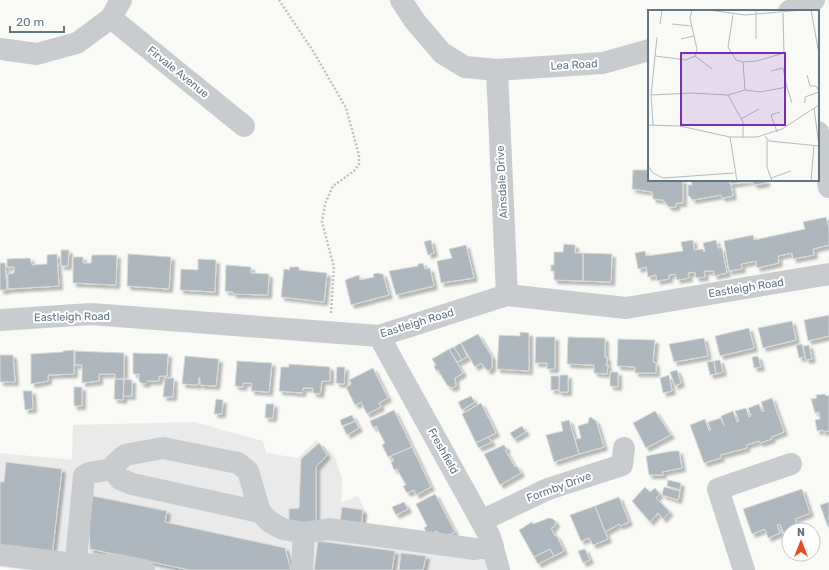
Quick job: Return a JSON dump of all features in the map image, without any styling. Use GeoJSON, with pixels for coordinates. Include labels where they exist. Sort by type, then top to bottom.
{"type":"FeatureCollection","features":[{"type":"Feature","properties":{"kind":"street","name":"Lea Road"},"geometry":{"type":"LineString","coordinates":[[401,0],[414,20],[442,53],[465,67],[497,70],[603,63],[648,50]]}},
{"type":"Feature","properties":{"kind":"street"},"geometry":{"type":"LineString","coordinates":[[791,10],[814,0]]}},
{"type":"Feature","properties":{"kind":"street"},"geometry":{"type":"LineString","coordinates":[[0,49],[37,54],[78,43],[116,9]]}},
{"type":"Feature","properties":{"kind":"street","name":"Firvale Avenue"},"geometry":{"type":"LineString","coordinates":[[116,9],[244,126]]}},
{"type":"Feature","properties":{"kind":"street","name":"Ainsdale Drive"},"geometry":{"type":"LineString","coordinates":[[497,70],[507,295]]}},
{"type":"Feature","properties":{"kind":"street"},"geometry":{"type":"LineString","coordinates":[[819,137],[829,187]]}},
{"type":"Feature","properties":{"kind":"street","name":"Eastleigh Road"},"geometry":{"type":"LineString","coordinates":[[0,320],[91,314],[379,336],[507,295],[626,308],[829,274]]}},
{"type":"Feature","properties":{"kind":"street","name":"Freshfield"},"geometry":{"type":"LineString","coordinates":[[379,336],[481,521],[493,546],[499,570]]}},
{"type":"Feature","properties":{"kind":"street"},"geometry":{"type":"LineString","coordinates":[[75,567],[84,476],[89,473],[112,469],[115,464],[125,456],[163,448],[238,463],[248,471],[260,512],[270,522],[283,528],[304,533],[329,529],[475,549],[493,546]]}},
{"type":"Feature","properties":{"kind":"street","name":"Formby Drive"},"geometry":{"type":"LineString","coordinates":[[481,521],[548,488],[622,466],[624,448]]}},
{"type":"Feature","properties":{"kind":"street"},"geometry":{"type":"LineString","coordinates":[[744,570],[718,489],[791,464]]}},
{"type":"Feature","properties":{"kind":"street"},"geometry":{"type":"LineString","coordinates":[[112,469],[120,478],[132,484],[260,512]]}},
{"type":"Feature","properties":{"kind":"street"},"geometry":{"type":"LineString","coordinates":[[302,570],[304,533]]}},
{"type":"Feature","properties":{"kind":"street"},"geometry":{"type":"LineString","coordinates":[[0,555],[75,567],[119,565],[144,570]]}},
{"type":"Feature","properties":{"kind":"path"},"geometry":{"type":"LineString","coordinates":[[279,0],[313,51],[346,108],[359,155],[359,164],[354,171],[333,186],[325,204],[322,222],[334,267],[329,331]]}},
{"type":"Feature","properties":{"kind":"shaded area"},"geometry":{"type":"Polygon","coordinates":[[[194,422],[263,441],[266,453],[298,458],[316,440],[334,455],[342,478],[341,503],[358,496],[368,516],[365,529],[464,543],[477,538],[485,559],[487,570],[25,570],[0,567],[0,453],[72,460],[73,425],[194,422]]]}},
{"type":"Feature","properties":{"kind":"building"},"geometry":{"type":"Polygon","coordinates":[[[633,170],[648,170],[648,181],[683,181],[683,203],[676,203],[676,207],[669,207],[663,200],[653,199],[652,192],[632,189],[633,170]]]}},
{"type":"Feature","properties":{"kind":"building"},"geometry":{"type":"Polygon","coordinates":[[[691,181],[730,181],[733,196],[722,198],[721,195],[693,200],[688,195],[688,185],[692,185],[691,181]]]}},
{"type":"Feature","properties":{"kind":"building"},"geometry":{"type":"Polygon","coordinates":[[[730,181],[751,181],[730,184],[730,181]]]}},
{"type":"Feature","properties":{"kind":"building"},"geometry":{"type":"Polygon","coordinates":[[[751,181],[766,181],[766,183],[755,185],[751,181]]]}},
{"type":"Feature","properties":{"kind":"building"},"geometry":{"type":"Polygon","coordinates":[[[826,217],[829,228],[829,245],[813,249],[814,255],[793,259],[792,253],[778,256],[779,263],[757,268],[756,261],[741,264],[742,269],[729,271],[724,241],[753,235],[754,240],[805,229],[803,222],[826,217]]]}},
{"type":"Feature","properties":{"kind":"building"},"geometry":{"type":"Polygon","coordinates":[[[431,240],[434,253],[428,255],[424,242],[431,240]]]}},
{"type":"Feature","properties":{"kind":"building"},"geometry":{"type":"Polygon","coordinates":[[[693,240],[694,250],[703,249],[704,252],[703,243],[716,240],[718,248],[722,248],[727,273],[714,276],[714,271],[704,271],[705,277],[696,278],[695,272],[688,273],[689,278],[677,280],[675,274],[669,275],[669,279],[657,281],[656,275],[648,277],[646,267],[638,269],[635,253],[645,251],[646,256],[683,251],[681,242],[693,240]]]}},
{"type":"Feature","properties":{"kind":"building"},"geometry":{"type":"Polygon","coordinates":[[[564,244],[575,245],[575,253],[583,253],[583,281],[554,280],[554,271],[551,271],[551,265],[554,265],[554,252],[563,252],[564,244]]]}},
{"type":"Feature","properties":{"kind":"building"},"geometry":{"type":"Polygon","coordinates":[[[466,245],[474,278],[441,283],[437,261],[452,258],[449,249],[466,245]]]}},
{"type":"Feature","properties":{"kind":"building"},"geometry":{"type":"Polygon","coordinates":[[[61,250],[69,250],[68,266],[61,266],[61,250]]]}},
{"type":"Feature","properties":{"kind":"building"},"geometry":{"type":"Polygon","coordinates":[[[583,253],[612,254],[611,282],[583,281],[583,253]]]}},
{"type":"Feature","properties":{"kind":"building"},"geometry":{"type":"Polygon","coordinates":[[[57,254],[59,286],[8,289],[8,274],[14,273],[14,267],[7,267],[7,259],[30,258],[32,265],[47,264],[47,255],[57,254]]]}},
{"type":"Feature","properties":{"kind":"building"},"geometry":{"type":"Polygon","coordinates":[[[128,254],[171,257],[169,289],[127,286],[128,254]]]}},
{"type":"Feature","properties":{"kind":"building"},"geometry":{"type":"Polygon","coordinates":[[[92,255],[117,255],[116,285],[73,283],[73,257],[83,257],[83,263],[91,263],[92,255]]]}},
{"type":"Feature","properties":{"kind":"building"},"geometry":{"type":"Polygon","coordinates":[[[198,259],[216,260],[215,292],[180,290],[181,269],[198,270],[198,259]]]}},
{"type":"Feature","properties":{"kind":"building"},"geometry":{"type":"Polygon","coordinates":[[[0,263],[5,263],[7,290],[0,290],[0,263]]]}},
{"type":"Feature","properties":{"kind":"building"},"geometry":{"type":"Polygon","coordinates":[[[423,263],[425,269],[430,268],[434,286],[396,295],[389,271],[418,266],[418,264],[423,263]]]}},
{"type":"Feature","properties":{"kind":"building"},"geometry":{"type":"Polygon","coordinates":[[[226,265],[251,267],[251,273],[269,274],[268,295],[233,294],[233,292],[225,291],[226,265]]]}},
{"type":"Feature","properties":{"kind":"building"},"geometry":{"type":"Polygon","coordinates":[[[290,267],[299,267],[299,270],[327,273],[324,302],[281,297],[284,269],[289,270],[290,267]]]}},
{"type":"Feature","properties":{"kind":"building"},"geometry":{"type":"Polygon","coordinates":[[[373,274],[383,274],[389,295],[351,305],[345,280],[359,275],[360,280],[374,277],[373,274]]]}},
{"type":"Feature","properties":{"kind":"building"},"geometry":{"type":"Polygon","coordinates":[[[829,315],[829,336],[808,341],[804,320],[829,315]]]}},
{"type":"Feature","properties":{"kind":"building"},"geometry":{"type":"Polygon","coordinates":[[[792,321],[796,340],[763,348],[758,328],[792,321]]]}},
{"type":"Feature","properties":{"kind":"building"},"geometry":{"type":"Polygon","coordinates":[[[749,328],[754,348],[720,356],[715,336],[749,328]]]}},
{"type":"Feature","properties":{"kind":"building"},"geometry":{"type":"Polygon","coordinates":[[[520,332],[529,333],[529,371],[497,369],[499,335],[520,336],[520,332]]]}},
{"type":"Feature","properties":{"kind":"building"},"geometry":{"type":"Polygon","coordinates":[[[478,334],[492,357],[492,368],[488,371],[481,363],[475,367],[461,343],[478,334]]]}},
{"type":"Feature","properties":{"kind":"building"},"geometry":{"type":"Polygon","coordinates":[[[536,337],[555,337],[555,369],[547,369],[547,363],[535,363],[536,337]]]}},
{"type":"Feature","properties":{"kind":"building"},"geometry":{"type":"Polygon","coordinates":[[[568,337],[605,338],[605,357],[607,357],[607,364],[605,365],[608,365],[607,374],[594,373],[594,365],[567,364],[568,337]]]}},
{"type":"Feature","properties":{"kind":"building"},"geometry":{"type":"Polygon","coordinates":[[[704,338],[708,356],[674,362],[669,344],[704,338]]]}},
{"type":"Feature","properties":{"kind":"building"},"geometry":{"type":"Polygon","coordinates":[[[618,339],[655,340],[653,362],[656,363],[656,373],[635,373],[635,367],[617,366],[618,339]]]}},
{"type":"Feature","properties":{"kind":"building"},"geometry":{"type":"Polygon","coordinates":[[[461,343],[467,357],[462,360],[454,347],[461,343]]]}},
{"type":"Feature","properties":{"kind":"building"},"geometry":{"type":"Polygon","coordinates":[[[802,344],[805,357],[799,358],[796,345],[802,344]]]}},
{"type":"Feature","properties":{"kind":"building"},"geometry":{"type":"Polygon","coordinates":[[[809,345],[812,359],[806,360],[803,346],[809,345]]]}},
{"type":"Feature","properties":{"kind":"building"},"geometry":{"type":"Polygon","coordinates":[[[454,347],[462,360],[457,362],[449,349],[454,347]]]}},
{"type":"Feature","properties":{"kind":"building"},"geometry":{"type":"Polygon","coordinates":[[[449,349],[463,373],[455,378],[456,386],[452,388],[447,385],[438,370],[436,371],[434,366],[436,365],[432,359],[449,349]]]}},
{"type":"Feature","properties":{"kind":"building"},"geometry":{"type":"Polygon","coordinates":[[[74,350],[74,374],[48,375],[48,381],[31,384],[31,354],[74,350]]]}},
{"type":"Feature","properties":{"kind":"building"},"geometry":{"type":"Polygon","coordinates":[[[75,351],[124,353],[124,379],[115,379],[115,374],[99,374],[99,381],[82,383],[82,365],[75,365],[75,351]]]}},
{"type":"Feature","properties":{"kind":"building"},"geometry":{"type":"Polygon","coordinates":[[[133,353],[168,354],[167,376],[159,376],[159,381],[148,381],[145,384],[141,383],[139,381],[139,374],[133,374],[133,353]]]}},
{"type":"Feature","properties":{"kind":"building"},"geometry":{"type":"Polygon","coordinates":[[[0,355],[13,355],[15,382],[0,382],[0,355]]]}},
{"type":"Feature","properties":{"kind":"building"},"geometry":{"type":"Polygon","coordinates":[[[185,356],[219,359],[216,386],[200,385],[200,378],[198,385],[182,384],[185,356]]]}},
{"type":"Feature","properties":{"kind":"building"},"geometry":{"type":"Polygon","coordinates":[[[758,356],[761,367],[754,368],[752,357],[758,356]]]}},
{"type":"Feature","properties":{"kind":"building"},"geometry":{"type":"Polygon","coordinates":[[[720,360],[723,372],[716,374],[714,361],[720,360]]]}},
{"type":"Feature","properties":{"kind":"building"},"geometry":{"type":"Polygon","coordinates":[[[237,361],[272,363],[269,392],[251,391],[252,383],[243,383],[243,387],[235,386],[237,361]]]}},
{"type":"Feature","properties":{"kind":"building"},"geometry":{"type":"Polygon","coordinates":[[[714,361],[716,374],[710,375],[707,362],[714,361]]]}},
{"type":"Feature","properties":{"kind":"building"},"geometry":{"type":"Polygon","coordinates":[[[289,364],[330,367],[330,381],[322,381],[320,394],[313,393],[313,388],[303,388],[302,393],[279,391],[281,367],[289,367],[289,364]]]}},
{"type":"Feature","properties":{"kind":"building"},"geometry":{"type":"Polygon","coordinates":[[[337,367],[345,367],[344,384],[336,383],[337,367]]]}},
{"type":"Feature","properties":{"kind":"building"},"geometry":{"type":"Polygon","coordinates":[[[373,368],[388,398],[379,403],[381,407],[367,414],[361,402],[355,405],[346,387],[351,384],[349,380],[373,368]]]}},
{"type":"Feature","properties":{"kind":"building"},"geometry":{"type":"Polygon","coordinates":[[[677,370],[681,383],[675,386],[670,372],[677,370]]]}},
{"type":"Feature","properties":{"kind":"building"},"geometry":{"type":"Polygon","coordinates":[[[610,372],[618,372],[618,387],[610,386],[610,372]]]}},
{"type":"Feature","properties":{"kind":"building"},"geometry":{"type":"Polygon","coordinates":[[[560,375],[568,375],[568,392],[559,392],[560,375]]]}},
{"type":"Feature","properties":{"kind":"building"},"geometry":{"type":"Polygon","coordinates":[[[669,375],[672,391],[663,393],[660,378],[669,375]]]}},
{"type":"Feature","properties":{"kind":"building"},"geometry":{"type":"Polygon","coordinates":[[[551,376],[559,376],[559,390],[551,390],[551,376]]]}},
{"type":"Feature","properties":{"kind":"building"},"geometry":{"type":"Polygon","coordinates":[[[165,378],[174,378],[173,397],[163,397],[165,378]]]}},
{"type":"Feature","properties":{"kind":"building"},"geometry":{"type":"Polygon","coordinates":[[[115,379],[124,379],[123,400],[114,399],[115,379]]]}},
{"type":"Feature","properties":{"kind":"building"},"geometry":{"type":"Polygon","coordinates":[[[124,379],[132,380],[132,396],[123,396],[124,379]]]}},
{"type":"Feature","properties":{"kind":"building"},"geometry":{"type":"Polygon","coordinates":[[[74,387],[82,387],[82,406],[74,406],[74,387]]]}},
{"type":"Feature","properties":{"kind":"building"},"geometry":{"type":"Polygon","coordinates":[[[23,391],[32,391],[33,409],[25,410],[23,391]]]}},
{"type":"Feature","properties":{"kind":"building"},"geometry":{"type":"Polygon","coordinates":[[[825,394],[826,396],[829,395],[829,431],[823,432],[823,430],[817,431],[815,420],[820,419],[819,412],[815,413],[811,399],[817,398],[816,395],[825,394]]]}},
{"type":"Feature","properties":{"kind":"building"},"geometry":{"type":"Polygon","coordinates":[[[471,396],[475,402],[462,410],[458,402],[471,396]]]}},
{"type":"Feature","properties":{"kind":"building"},"geometry":{"type":"Polygon","coordinates":[[[772,398],[784,432],[771,437],[772,439],[746,445],[747,448],[720,455],[721,458],[704,463],[690,425],[705,419],[709,431],[711,430],[708,422],[721,418],[724,426],[721,416],[733,411],[737,422],[739,421],[735,411],[746,408],[749,417],[751,416],[748,408],[759,404],[762,412],[764,411],[761,402],[772,398]]]}},
{"type":"Feature","properties":{"kind":"building"},"geometry":{"type":"Polygon","coordinates":[[[216,399],[223,400],[222,414],[214,414],[216,399]]]}},
{"type":"Feature","properties":{"kind":"building"},"geometry":{"type":"Polygon","coordinates":[[[481,403],[496,433],[476,443],[462,414],[481,403]]]}},
{"type":"Feature","properties":{"kind":"building"},"geometry":{"type":"Polygon","coordinates":[[[266,404],[274,404],[273,418],[265,418],[266,404]]]}},
{"type":"Feature","properties":{"kind":"building"},"geometry":{"type":"Polygon","coordinates":[[[394,410],[412,447],[388,457],[382,445],[385,443],[376,426],[373,428],[370,421],[394,410]]]}},
{"type":"Feature","properties":{"kind":"building"},"geometry":{"type":"Polygon","coordinates":[[[655,411],[671,435],[646,448],[633,423],[655,411]]]}},
{"type":"Feature","properties":{"kind":"building"},"geometry":{"type":"Polygon","coordinates":[[[352,415],[355,421],[342,426],[340,420],[352,415]]]}},
{"type":"Feature","properties":{"kind":"building"},"geometry":{"type":"Polygon","coordinates":[[[591,417],[596,421],[604,447],[579,454],[575,439],[581,438],[578,426],[588,423],[589,418],[591,417]]]}},
{"type":"Feature","properties":{"kind":"building"},"geometry":{"type":"Polygon","coordinates":[[[569,420],[579,454],[554,462],[546,435],[563,431],[561,422],[569,420]]]}},
{"type":"Feature","properties":{"kind":"building"},"geometry":{"type":"Polygon","coordinates":[[[355,421],[359,428],[347,435],[343,427],[355,421]]]}},
{"type":"Feature","properties":{"kind":"building"},"geometry":{"type":"Polygon","coordinates":[[[522,426],[526,432],[514,439],[510,433],[522,426]]]}},
{"type":"Feature","properties":{"kind":"building"},"geometry":{"type":"Polygon","coordinates":[[[488,437],[492,442],[479,448],[476,443],[488,437]]]}},
{"type":"Feature","properties":{"kind":"building"},"geometry":{"type":"Polygon","coordinates":[[[319,443],[327,455],[316,467],[316,525],[289,524],[289,509],[299,508],[301,459],[319,443]]]}},
{"type":"Feature","properties":{"kind":"building"},"geometry":{"type":"Polygon","coordinates":[[[504,445],[507,449],[505,450],[515,467],[517,466],[521,473],[500,485],[484,454],[504,445]]]}},
{"type":"Feature","properties":{"kind":"building"},"geometry":{"type":"Polygon","coordinates":[[[412,447],[431,487],[416,495],[414,490],[407,493],[403,486],[406,485],[397,469],[394,470],[391,462],[394,461],[391,456],[412,447]]]}},
{"type":"Feature","properties":{"kind":"building"},"geometry":{"type":"Polygon","coordinates":[[[679,451],[682,468],[662,472],[663,475],[649,475],[646,456],[679,451]]]}},
{"type":"Feature","properties":{"kind":"building"},"geometry":{"type":"Polygon","coordinates":[[[6,462],[62,469],[52,556],[0,550],[0,482],[4,482],[6,462]]]}},
{"type":"Feature","properties":{"kind":"building"},"geometry":{"type":"Polygon","coordinates":[[[668,480],[681,483],[680,490],[667,486],[668,480]]]}},
{"type":"Feature","properties":{"kind":"building"},"geometry":{"type":"Polygon","coordinates":[[[645,487],[650,492],[655,488],[660,494],[656,498],[670,512],[663,519],[658,513],[650,522],[632,501],[645,487]]]}},
{"type":"Feature","properties":{"kind":"building"},"geometry":{"type":"Polygon","coordinates":[[[664,487],[680,491],[678,500],[662,495],[664,487]]]}},
{"type":"Feature","properties":{"kind":"building"},"geometry":{"type":"Polygon","coordinates":[[[802,489],[810,513],[795,519],[796,522],[781,522],[781,527],[780,524],[777,525],[780,533],[768,538],[765,529],[752,534],[743,509],[802,489]]]}},
{"type":"Feature","properties":{"kind":"building"},"geometry":{"type":"Polygon","coordinates":[[[435,494],[455,532],[441,539],[437,531],[428,535],[424,528],[427,526],[416,504],[435,494]]]}},
{"type":"Feature","properties":{"kind":"building"},"geometry":{"type":"Polygon","coordinates":[[[88,495],[167,511],[165,522],[285,548],[291,570],[190,570],[90,549],[88,495]]]}},
{"type":"Feature","properties":{"kind":"building"},"geometry":{"type":"Polygon","coordinates":[[[619,497],[629,522],[620,526],[619,524],[605,532],[595,506],[619,497]]]}},
{"type":"Feature","properties":{"kind":"building"},"geometry":{"type":"Polygon","coordinates":[[[404,502],[408,509],[396,515],[392,507],[404,502]]]}},
{"type":"Feature","properties":{"kind":"building"},"geometry":{"type":"Polygon","coordinates":[[[829,502],[829,527],[828,527],[820,505],[829,502]]]}},
{"type":"Feature","properties":{"kind":"building"},"geometry":{"type":"Polygon","coordinates":[[[595,506],[608,539],[593,545],[589,538],[581,541],[570,515],[595,506]]]}},
{"type":"Feature","properties":{"kind":"building"},"geometry":{"type":"Polygon","coordinates":[[[342,507],[363,510],[361,526],[340,523],[342,507]]]}},
{"type":"Feature","properties":{"kind":"building"},"geometry":{"type":"Polygon","coordinates":[[[549,518],[556,522],[554,527],[551,528],[555,536],[557,536],[564,551],[554,556],[550,549],[534,557],[519,530],[532,522],[533,524],[549,518]]]}},
{"type":"Feature","properties":{"kind":"building"},"geometry":{"type":"Polygon","coordinates":[[[318,541],[395,551],[392,570],[314,570],[318,541]]]}},
{"type":"Feature","properties":{"kind":"building"},"geometry":{"type":"Polygon","coordinates":[[[550,549],[554,556],[538,564],[534,557],[550,549]]]}},
{"type":"Feature","properties":{"kind":"building"},"geometry":{"type":"Polygon","coordinates":[[[585,549],[590,560],[583,563],[578,551],[585,549]]]}},
{"type":"Feature","properties":{"kind":"building"},"geometry":{"type":"Polygon","coordinates":[[[401,553],[426,556],[423,570],[399,570],[401,553]]]}}]}
